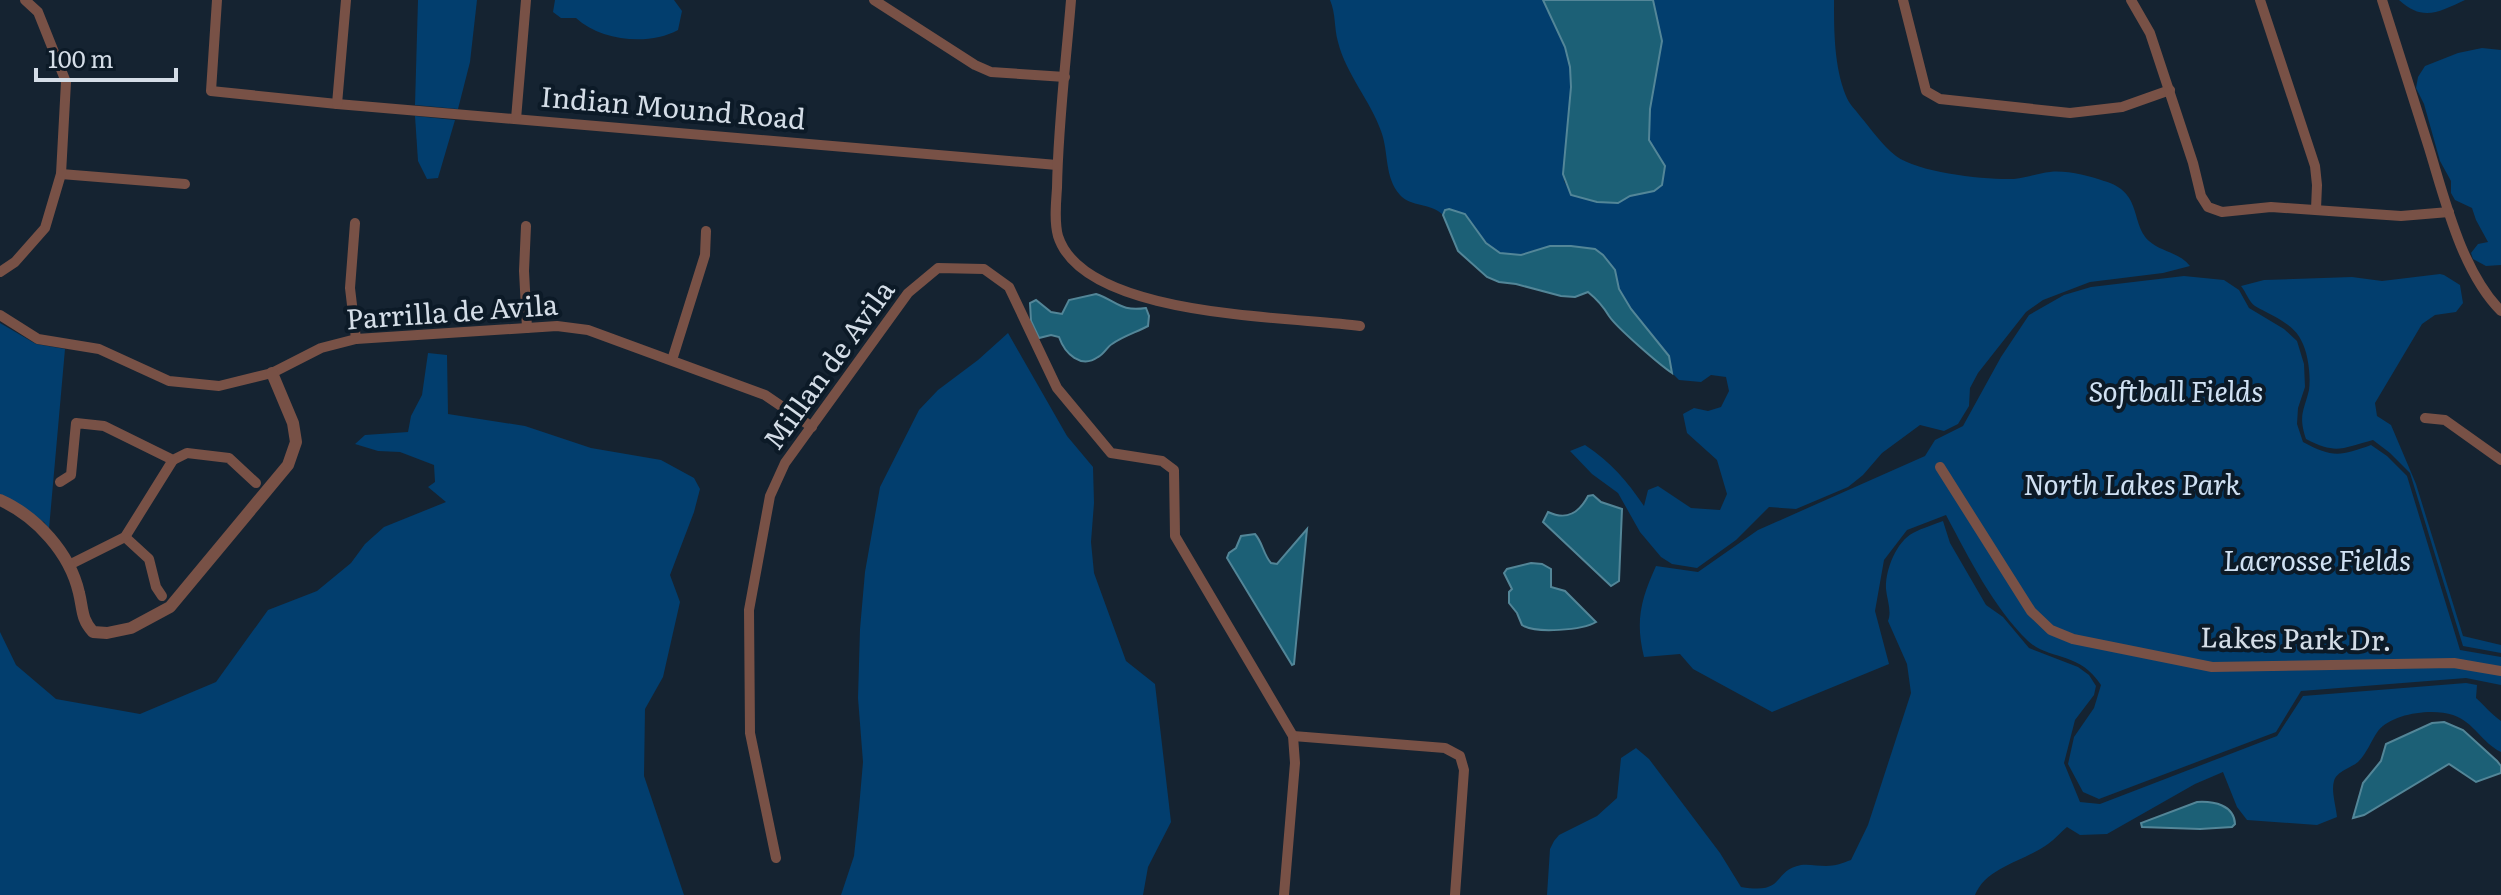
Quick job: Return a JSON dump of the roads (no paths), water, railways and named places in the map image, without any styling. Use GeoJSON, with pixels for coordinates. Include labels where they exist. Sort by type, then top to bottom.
{"type":"FeatureCollection","features":[{"type":"Feature","properties":{"kind":"street"},"geometry":{"type":"LineString","coordinates":[[0,272],[15,262],[45,228],[61,174],[66,82],[38,12],[25,0]]}},
{"type":"Feature","properties":{"kind":"street","name":"Indian Mound Road"},"geometry":{"type":"LineString","coordinates":[[217,0],[211,91],[1057,165]]}},
{"type":"Feature","properties":{"kind":"street"},"geometry":{"type":"LineString","coordinates":[[337,104],[346,0]]}},
{"type":"Feature","properties":{"kind":"street"},"geometry":{"type":"LineString","coordinates":[[516,119],[526,0]]}},
{"type":"Feature","properties":{"kind":"street"},"geometry":{"type":"LineString","coordinates":[[874,0],[975,65],[991,72],[1065,77]]}},
{"type":"Feature","properties":{"kind":"street"},"geometry":{"type":"LineString","coordinates":[[1071,0],[1057,165],[1058,236],[1069,258],[1088,275],[1135,295],[1184,308],[1360,326]]}},
{"type":"Feature","properties":{"kind":"street"},"geometry":{"type":"LineString","coordinates":[[1903,0],[1926,91],[1940,99],[2070,113],[2122,107],[2170,90]]}},
{"type":"Feature","properties":{"kind":"street"},"geometry":{"type":"LineString","coordinates":[[2131,0],[2150,33],[2201,196],[2208,207],[2222,212],[2271,207],[2401,216],[2449,212]]}},
{"type":"Feature","properties":{"kind":"street"},"geometry":{"type":"LineString","coordinates":[[2260,0],[2315,166],[2316,209]]}},
{"type":"Feature","properties":{"kind":"street"},"geometry":{"type":"LineString","coordinates":[[2382,0],[2449,212],[2473,271],[2489,300],[2501,311]]}},
{"type":"Feature","properties":{"kind":"street"},"geometry":{"type":"LineString","coordinates":[[61,174],[185,184]]}},
{"type":"Feature","properties":{"kind":"street"},"geometry":{"type":"LineString","coordinates":[[355,223],[350,288],[356,339]]}},
{"type":"Feature","properties":{"kind":"street"},"geometry":{"type":"LineString","coordinates":[[526,226],[524,271],[527,328]]}},
{"type":"Feature","properties":{"kind":"street"},"geometry":{"type":"LineString","coordinates":[[672,360],[705,255],[706,231]]}},
{"type":"Feature","properties":{"kind":"street","name":"Millan de Avila"},"geometry":{"type":"LineString","coordinates":[[776,858],[750,733],[749,610],[770,496],[785,463],[908,293],[938,268],[984,269],[1009,287],[1057,388],[1111,453],[1162,461],[1174,470],[1175,536],[1293,736],[1295,763],[1284,895]]}},
{"type":"Feature","properties":{"kind":"street","name":"Parrilla de Avila"},"geometry":{"type":"LineString","coordinates":[[0,315],[38,339],[99,349],[169,381],[219,386],[272,373],[321,348],[356,339],[557,326],[588,330],[765,395],[812,427]]}},
{"type":"Feature","properties":{"kind":"street"},"geometry":{"type":"LineString","coordinates":[[0,500],[41,527],[69,565],[79,592],[83,621],[93,632],[107,633],[131,628],[170,607],[288,465],[296,442],[293,423],[272,373]]}},
{"type":"Feature","properties":{"kind":"street"},"geometry":{"type":"LineString","coordinates":[[2425,418],[2445,420],[2501,460]]}},
{"type":"Feature","properties":{"kind":"street"},"geometry":{"type":"LineString","coordinates":[[60,482],[71,475],[76,423],[104,426],[173,460]]}},
{"type":"Feature","properties":{"kind":"street"},"geometry":{"type":"LineString","coordinates":[[69,565],[125,537],[173,460],[187,453],[229,458],[256,483]]}},
{"type":"Feature","properties":{"kind":"street","name":"Lakes Park Dr."},"geometry":{"type":"LineString","coordinates":[[1940,467],[2031,611],[2051,630],[2073,639],[2212,667],[2454,663],[2501,671]]}},
{"type":"Feature","properties":{"kind":"street"},"geometry":{"type":"LineString","coordinates":[[125,537],[149,559],[156,587],[162,596]]}},
{"type":"Feature","properties":{"kind":"street"},"geometry":{"type":"LineString","coordinates":[[1293,736],[1445,748],[1460,756],[1464,770],[1455,895]]}},
{"type":"Feature","properties":{"kind":"park label","name":"Softball Fields"},"geometry":{"type":"Point","coordinates":[2176,392]}},
{"type":"Feature","properties":{"kind":"park label","name":"North Lakes Park"},"geometry":{"type":"Point","coordinates":[2132,485]}},
{"type":"Feature","properties":{"kind":"park label","name":"Lacrosse Fields"},"geometry":{"type":"Point","coordinates":[2317,561]}}]}
